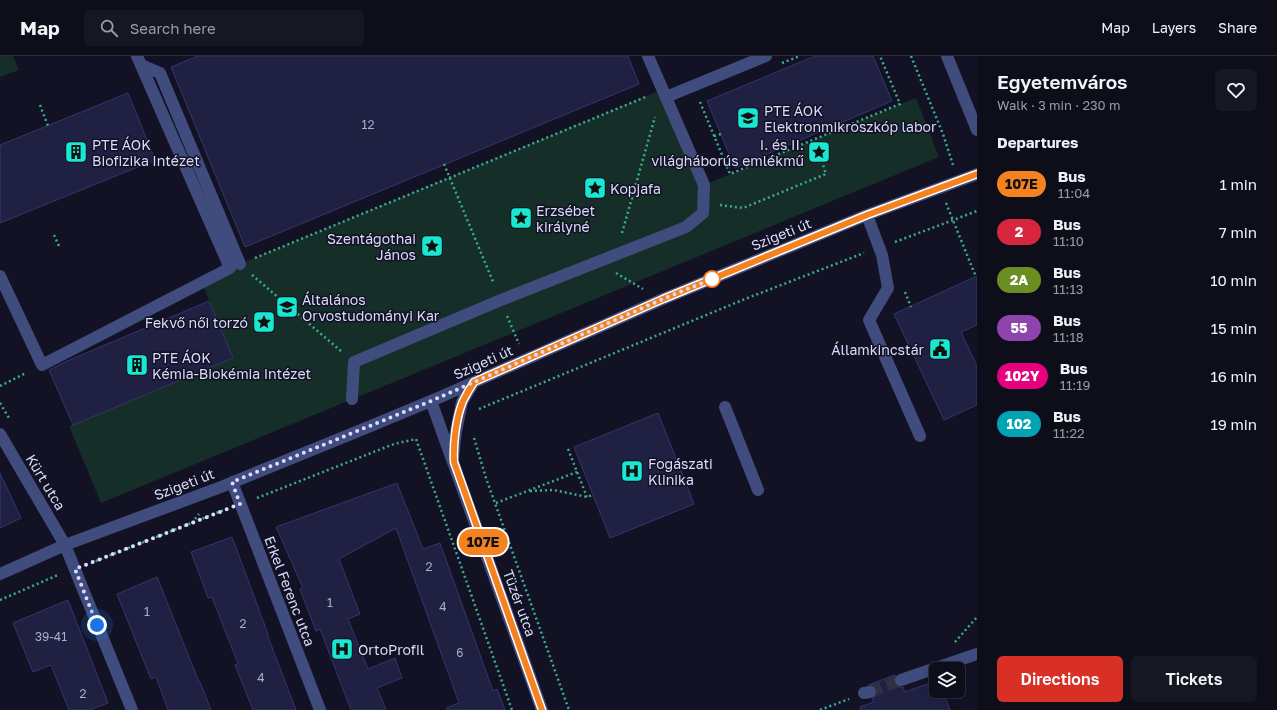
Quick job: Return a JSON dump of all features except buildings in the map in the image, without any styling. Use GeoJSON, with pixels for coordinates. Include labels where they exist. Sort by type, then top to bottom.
{"type":"FeatureCollection","features":[{"type":"Feature","properties":{"kind":"street"},"geometry":{"type":"LineString","coordinates":[[352,399],[354,362],[501,300],[686,227],[703,213],[704,185],[648,56]]}},
{"type":"Feature","properties":{"kind":"street"},"geometry":{"type":"LineString","coordinates":[[665,93],[766,56]]}},
{"type":"Feature","properties":{"kind":"street"},"geometry":{"type":"LineString","coordinates":[[946,56],[977,130]]}},
{"type":"Feature","properties":{"kind":"street"},"geometry":{"type":"LineString","coordinates":[[139,60],[160,73],[217,192],[235,266]]}},
{"type":"Feature","properties":{"kind":"street"},"geometry":{"type":"LineString","coordinates":[[139,60],[235,266]]}},
{"type":"Feature","properties":{"kind":"street","name":"Szigeti út"},"geometry":{"type":"LineString","coordinates":[[0,574],[65,545],[232,482],[431,401],[663,299],[867,215],[977,174]]}},
{"type":"Feature","properties":{"kind":"street"},"geometry":{"type":"LineString","coordinates":[[867,215],[882,255],[888,288],[869,320],[920,436]]}},
{"type":"Feature","properties":{"kind":"street"},"geometry":{"type":"LineString","coordinates":[[0,276],[42,364],[235,266]]}},
{"type":"Feature","properties":{"kind":"street","name":"Tüzér utca"},"geometry":{"type":"LineString","coordinates":[[454,462],[453,449],[462,402],[474,382]]}},
{"type":"Feature","properties":{"kind":"street","name":"Tüzér utca"},"geometry":{"type":"LineString","coordinates":[[431,401],[542,710]]}},
{"type":"Feature","properties":{"kind":"street"},"geometry":{"type":"LineString","coordinates":[[725,407],[758,490]]}},
{"type":"Feature","properties":{"kind":"street","name":"Kürt utca"},"geometry":{"type":"LineString","coordinates":[[0,434],[65,545],[132,710]]}},
{"type":"Feature","properties":{"kind":"street","name":"Erkel Ferenc utca"},"geometry":{"type":"LineString","coordinates":[[232,482],[320,710]]}},
{"type":"Feature","properties":{"kind":"street"},"geometry":{"type":"LineString","coordinates":[[901,680],[977,654]]}},
{"type":"Feature","properties":{"kind":"path"},"geometry":{"type":"LineString","coordinates":[[779,65],[800,56]]}},
{"type":"Feature","properties":{"kind":"path"},"geometry":{"type":"LineString","coordinates":[[699,98],[730,174],[900,104],[880,56]]}},
{"type":"Feature","properties":{"kind":"path"},"geometry":{"type":"LineString","coordinates":[[911,56],[943,134],[953,165]]}},
{"type":"Feature","properties":{"kind":"path"},"geometry":{"type":"LineString","coordinates":[[354,362],[235,266],[450,178],[665,93]]}},
{"type":"Feature","properties":{"kind":"path"},"geometry":{"type":"LineString","coordinates":[[616,254],[665,93]]}},
{"type":"Feature","properties":{"kind":"path"},"geometry":{"type":"LineString","coordinates":[[40,105],[48,126]]}},
{"type":"Feature","properties":{"kind":"path"},"geometry":{"type":"LineString","coordinates":[[714,136],[720,134]]}},
{"type":"Feature","properties":{"kind":"path"},"geometry":{"type":"LineString","coordinates":[[703,203],[743,208],[826,174],[819,152]]}},
{"type":"Feature","properties":{"kind":"path"},"geometry":{"type":"LineString","coordinates":[[444,164],[520,347]]}},
{"type":"Feature","properties":{"kind":"path"},"geometry":{"type":"LineString","coordinates":[[940,187],[976,277]]}},
{"type":"Feature","properties":{"kind":"path"},"geometry":{"type":"LineString","coordinates":[[476,410],[744,299],[977,211]]}},
{"type":"Feature","properties":{"kind":"path"},"geometry":{"type":"LineString","coordinates":[[54,235],[59,246]]}},
{"type":"Feature","properties":{"kind":"path"},"geometry":{"type":"LineString","coordinates":[[597,262],[632,283],[663,299]]}},
{"type":"Feature","properties":{"kind":"path"},"geometry":{"type":"LineString","coordinates":[[972,268],[977,266]]}},
{"type":"Feature","properties":{"kind":"path"},"geometry":{"type":"LineString","coordinates":[[905,292],[911,307]]}},
{"type":"Feature","properties":{"kind":"path"},"geometry":{"type":"LineString","coordinates":[[0,386],[42,364]]}},
{"type":"Feature","properties":{"kind":"path"},"geometry":{"type":"LineString","coordinates":[[474,437],[569,710]]}},
{"type":"Feature","properties":{"kind":"path"},"geometry":{"type":"LineString","coordinates":[[0,600],[388,446],[416,439],[512,710]]}},
{"type":"Feature","properties":{"kind":"path"},"geometry":{"type":"LineString","coordinates":[[568,449],[587,497]]}},
{"type":"Feature","properties":{"kind":"path"},"geometry":{"type":"LineString","coordinates":[[496,503],[577,472]]}},
{"type":"Feature","properties":{"kind":"path"},"geometry":{"type":"LineString","coordinates":[[527,491],[554,490],[587,497],[593,495]]}},
{"type":"Feature","properties":{"kind":"path"},"geometry":{"type":"LineString","coordinates":[[820,710],[867,692]]}},
{"type":"Feature","properties":{"kind":"green space"},"geometry":{"type":"Polygon","coordinates":[[[0,56],[13,56],[19,70],[0,77],[0,56]]]}},
{"type":"Feature","properties":{"kind":"green space"},"geometry":{"type":"Polygon","coordinates":[[[663,89],[704,185],[916,98],[939,157],[101,503],[69,426],[233,358],[202,283],[240,264],[663,89]]]}},
{"type":"Feature","properties":{"kind":"tunnel"},"geometry":{"type":"LineString","coordinates":[[870,692],[901,680]]}},
{"type":"Feature","properties":{"kind":"bus line","name":"107E"},"geometry":{"type":"LineString","coordinates":[[542,710],[454,462],[453,449],[462,402],[474,382],[663,299],[867,215],[977,174]]}},
{"type":"Feature","properties":{"kind":"place","name":"PTE ÁOK Elektronmikroszkóp labor"},"geometry":{"type":"Point","coordinates":[748,118]}},
{"type":"Feature","properties":{"kind":"place","name":"PTE ÁOK Biofizika Intézet"},"geometry":{"type":"Point","coordinates":[76,152]}},
{"type":"Feature","properties":{"kind":"place","name":"I. és II. világháborús emlékmű"},"geometry":{"type":"Point","coordinates":[819,152]}},
{"type":"Feature","properties":{"kind":"place","name":"Kopjafa"},"geometry":{"type":"Point","coordinates":[595,188]}},
{"type":"Feature","properties":{"kind":"place","name":"Erzsébet királyné"},"geometry":{"type":"Point","coordinates":[521,218]}},
{"type":"Feature","properties":{"kind":"place","name":"Szentágothai János"},"geometry":{"type":"Point","coordinates":[432,246]}},
{"type":"Feature","properties":{"kind":"place","name":"Általános Orvostudományi Kar"},"geometry":{"type":"Point","coordinates":[287,307]}},
{"type":"Feature","properties":{"kind":"place","name":"Fekvő női torzó"},"geometry":{"type":"Point","coordinates":[264,322]}},
{"type":"Feature","properties":{"kind":"place","name":"Államkincstár"},"geometry":{"type":"Point","coordinates":[940,349]}},
{"type":"Feature","properties":{"kind":"place","name":"PTE ÁOK Kémia-Biokémia Intézet"},"geometry":{"type":"Point","coordinates":[137,365]}},
{"type":"Feature","properties":{"kind":"place","name":"Fogászati Klinika"},"geometry":{"type":"Point","coordinates":[632,471]}},
{"type":"Feature","properties":{"kind":"place","name":"OrtoProfil"},"geometry":{"type":"Point","coordinates":[342,649]}},
{"type":"Feature","properties":{"kind":"route"},"geometry":{"type":"LineString","coordinates":[[97,625],[75,569],[240,504],[232,482],[431,401],[712,279]]}}]}
